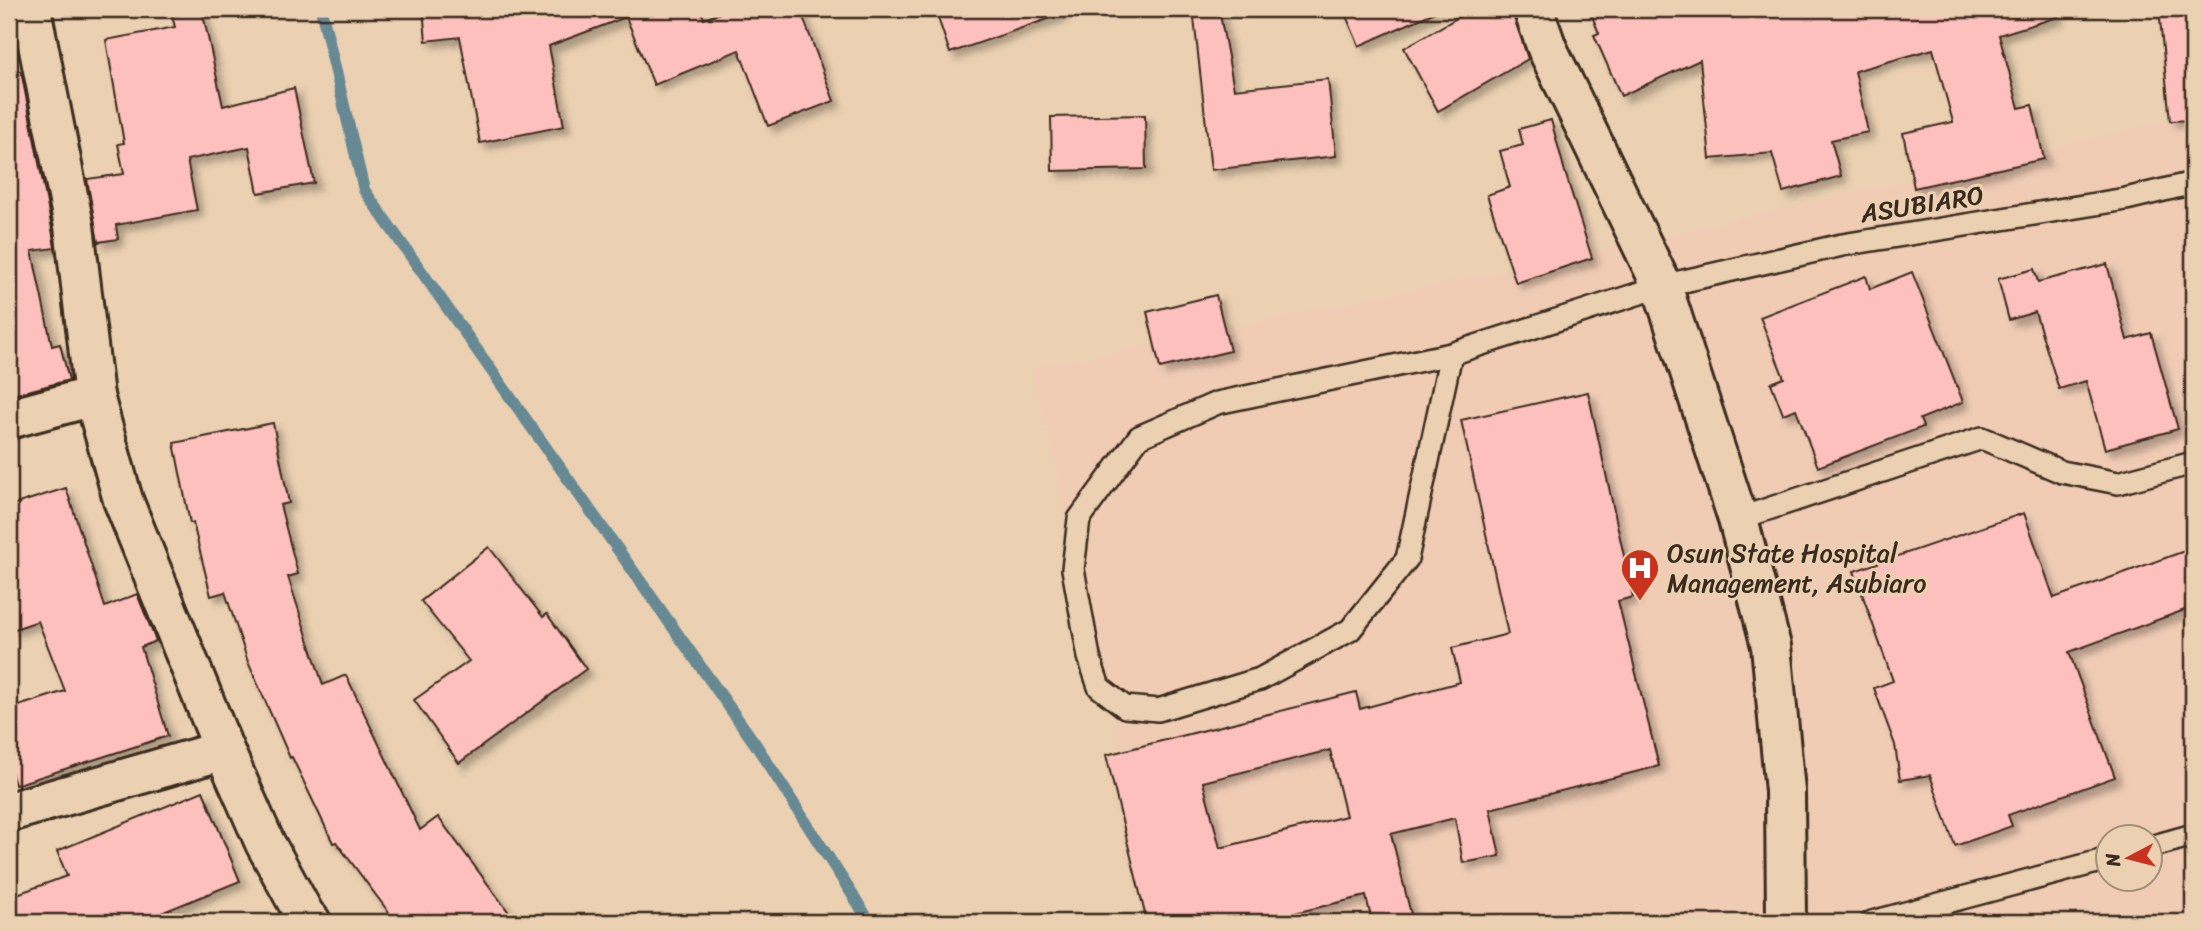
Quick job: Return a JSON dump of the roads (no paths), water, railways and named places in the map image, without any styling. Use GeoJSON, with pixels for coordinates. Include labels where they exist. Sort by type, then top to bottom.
{"type":"FeatureCollection","features":[{"type":"Feature","properties":{"kind":"street"},"geometry":{"type":"LineString","coordinates":[[31,9],[74,226],[94,396],[123,500],[224,750],[265,843],[305,916],[311,922]]}},
{"type":"Feature","properties":{"kind":"street"},"geometry":{"type":"LineString","coordinates":[[1533,9],[1548,48],[1662,286],[1738,519],[1771,646],[1785,791],[1786,922]]}},
{"type":"Feature","properties":{"kind":"street"},"geometry":{"type":"LineString","coordinates":[[9,419],[94,396]]}},
{"type":"Feature","properties":{"kind":"street"},"geometry":{"type":"LineString","coordinates":[[9,812],[224,750]]}},
{"type":"Feature","properties":{"kind":"lane","name":"ASUBIARO"},"geometry":{"type":"LineString","coordinates":[[1451,354],[1407,559],[1350,630],[1259,679],[1158,710],[1125,707],[1100,687],[1089,657],[1073,569],[1079,519],[1139,436],[1217,403],[1451,354],[1662,286],[1842,245],[2126,199],[2193,183]]}},
{"type":"Feature","properties":{"kind":"lane"},"geometry":{"type":"LineString","coordinates":[[1738,519],[1982,438],[2062,472],[2118,483],[2193,463]]}},
{"type":"Feature","properties":{"kind":"lane"},"geometry":{"type":"LineString","coordinates":[[2164,843],[2193,835]]}},
{"type":"Feature","properties":{"kind":"lane"},"geometry":{"type":"LineString","coordinates":[[1872,922],[2094,863]]}},
{"type":"Feature","properties":{"kind":"waterway"},"geometry":{"type":"LineString","coordinates":[[321,9],[364,190],[756,745],[870,922]]}},
{"type":"Feature","properties":{"kind":"place","name":"Osun State Hospital Management, Asubiaro"},"geometry":{"type":"Point","coordinates":[1640,602]}}]}
